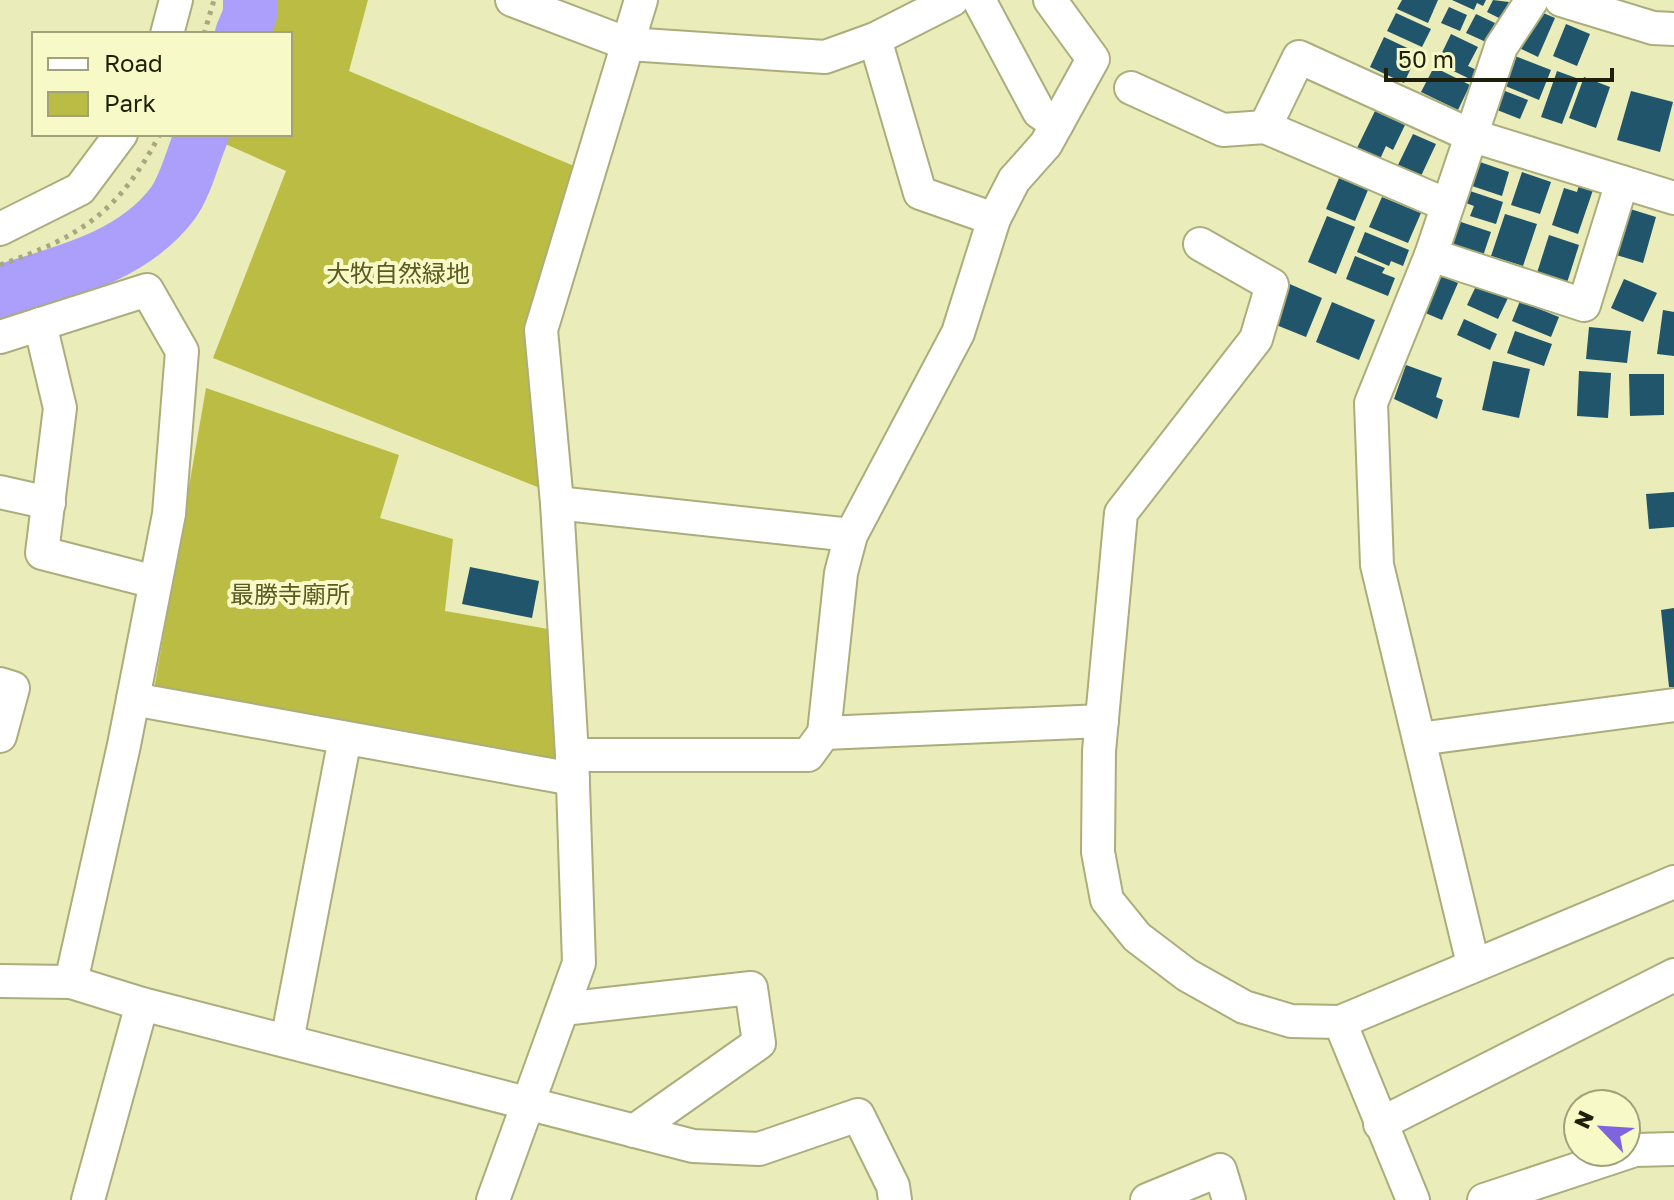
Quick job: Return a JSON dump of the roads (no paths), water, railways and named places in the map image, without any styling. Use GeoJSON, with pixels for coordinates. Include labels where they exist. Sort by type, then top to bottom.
{"type":"FeatureCollection","features":[{"type":"Feature","properties":{"kind":"street"},"geometry":{"type":"LineString","coordinates":[[168,32],[176,0]]}},
{"type":"Feature","properties":{"kind":"street"},"geometry":{"type":"LineString","coordinates":[[512,0],[628,44],[825,57],[875,39],[952,0]]}},
{"type":"Feature","properties":{"kind":"street"},"geometry":{"type":"LineString","coordinates":[[493,1200],[579,963],[557,503],[541,330],[641,0]]}},
{"type":"Feature","properties":{"kind":"street"},"geometry":{"type":"LineString","coordinates":[[979,0],[1039,112],[1057,124]]}},
{"type":"Feature","properties":{"kind":"street"},"geometry":{"type":"LineString","coordinates":[[133,699],[345,738],[572,767],[808,755],[824,733],[841,573],[851,535],[958,333],[994,219],[1014,180],[1046,144],[1093,59],[1050,0]]}},
{"type":"Feature","properties":{"kind":"street"},"geometry":{"type":"LineString","coordinates":[[1473,964],[1377,565],[1371,403],[1431,255],[1501,47],[1532,0]]}},
{"type":"Feature","properties":{"kind":"street"},"geometry":{"type":"LineString","coordinates":[[1561,0],[1653,28],[1674,29]]}},
{"type":"Feature","properties":{"kind":"street"},"geometry":{"type":"LineString","coordinates":[[875,39],[920,193],[994,219]]}},
{"type":"Feature","properties":{"kind":"street"},"geometry":{"type":"LineString","coordinates":[[1265,127],[1299,57],[1470,135],[1674,198]]}},
{"type":"Feature","properties":{"kind":"street"},"geometry":{"type":"LineString","coordinates":[[1131,88],[1223,130],[1265,127],[1447,205]]}},
{"type":"Feature","properties":{"kind":"street"},"geometry":{"type":"LineString","coordinates":[[0,229],[80,189],[120,136]]}},
{"type":"Feature","properties":{"kind":"street"},"geometry":{"type":"LineString","coordinates":[[1431,255],[1584,305],[1622,182]]}},
{"type":"Feature","properties":{"kind":"street"},"geometry":{"type":"LineString","coordinates":[[1200,244],[1272,285],[1256,339],[1121,513],[1102,721],[1098,852],[1107,900],[1137,937],[1187,975],[1244,1007],[1291,1021],[1340,1022],[1674,882]]}},
{"type":"Feature","properties":{"kind":"street"},"geometry":{"type":"LineString","coordinates":[[0,337],[147,290],[182,351],[169,514],[133,699],[71,982]]}},
{"type":"Feature","properties":{"kind":"street"},"geometry":{"type":"LineString","coordinates":[[40,324],[60,408],[42,553],[155,582]]}},
{"type":"Feature","properties":{"kind":"street"},"geometry":{"type":"LineString","coordinates":[[0,492],[49,503]]}},
{"type":"Feature","properties":{"kind":"street"},"geometry":{"type":"LineString","coordinates":[[557,503],[851,535]]}},
{"type":"Feature","properties":{"kind":"street"},"geometry":{"type":"LineString","coordinates":[[0,684],[13,688],[0,736]]}},
{"type":"Feature","properties":{"kind":"street"},"geometry":{"type":"LineString","coordinates":[[1419,739],[1674,705]]}},
{"type":"Feature","properties":{"kind":"street"},"geometry":{"type":"LineString","coordinates":[[824,733],[1102,721]]}},
{"type":"Feature","properties":{"kind":"street"},"geometry":{"type":"LineString","coordinates":[[287,1041],[345,738]]}},
{"type":"Feature","properties":{"kind":"street"},"geometry":{"type":"LineString","coordinates":[[1380,1124],[1674,975]]}},
{"type":"Feature","properties":{"kind":"street"},"geometry":{"type":"LineString","coordinates":[[0,981],[71,982],[142,1004],[693,1146],[759,1149],[858,1115],[893,1186],[895,1200]]}},
{"type":"Feature","properties":{"kind":"street"},"geometry":{"type":"LineString","coordinates":[[563,1009],[751,988],[759,1043],[634,1131]]}},
{"type":"Feature","properties":{"kind":"street"},"geometry":{"type":"LineString","coordinates":[[88,1200],[142,1004]]}},
{"type":"Feature","properties":{"kind":"street"},"geometry":{"type":"LineString","coordinates":[[1340,1022],[1413,1200]]}},
{"type":"Feature","properties":{"kind":"street"},"geometry":{"type":"LineString","coordinates":[[1484,1200],[1635,1150],[1674,1149]]}},
{"type":"Feature","properties":{"kind":"street"},"geometry":{"type":"LineString","coordinates":[[1147,1200],[1220,1170],[1229,1200]]}},
{"type":"Feature","properties":{"kind":"waterway"},"geometry":{"type":"LineString","coordinates":[[243,32],[250,15],[250,0]]}},
{"type":"Feature","properties":{"kind":"waterway"},"geometry":{"type":"LineString","coordinates":[[0,292],[94,261],[138,237],[157,222],[178,196],[201,136]]}},
{"type":"Feature","properties":{"kind":"park label","name":"大牧自然緑地"},"geometry":{"type":"Point","coordinates":[398,274]}},
{"type":"Feature","properties":{"kind":"park label","name":"最勝寺廟所"},"geometry":{"type":"Point","coordinates":[290,595]}}]}
